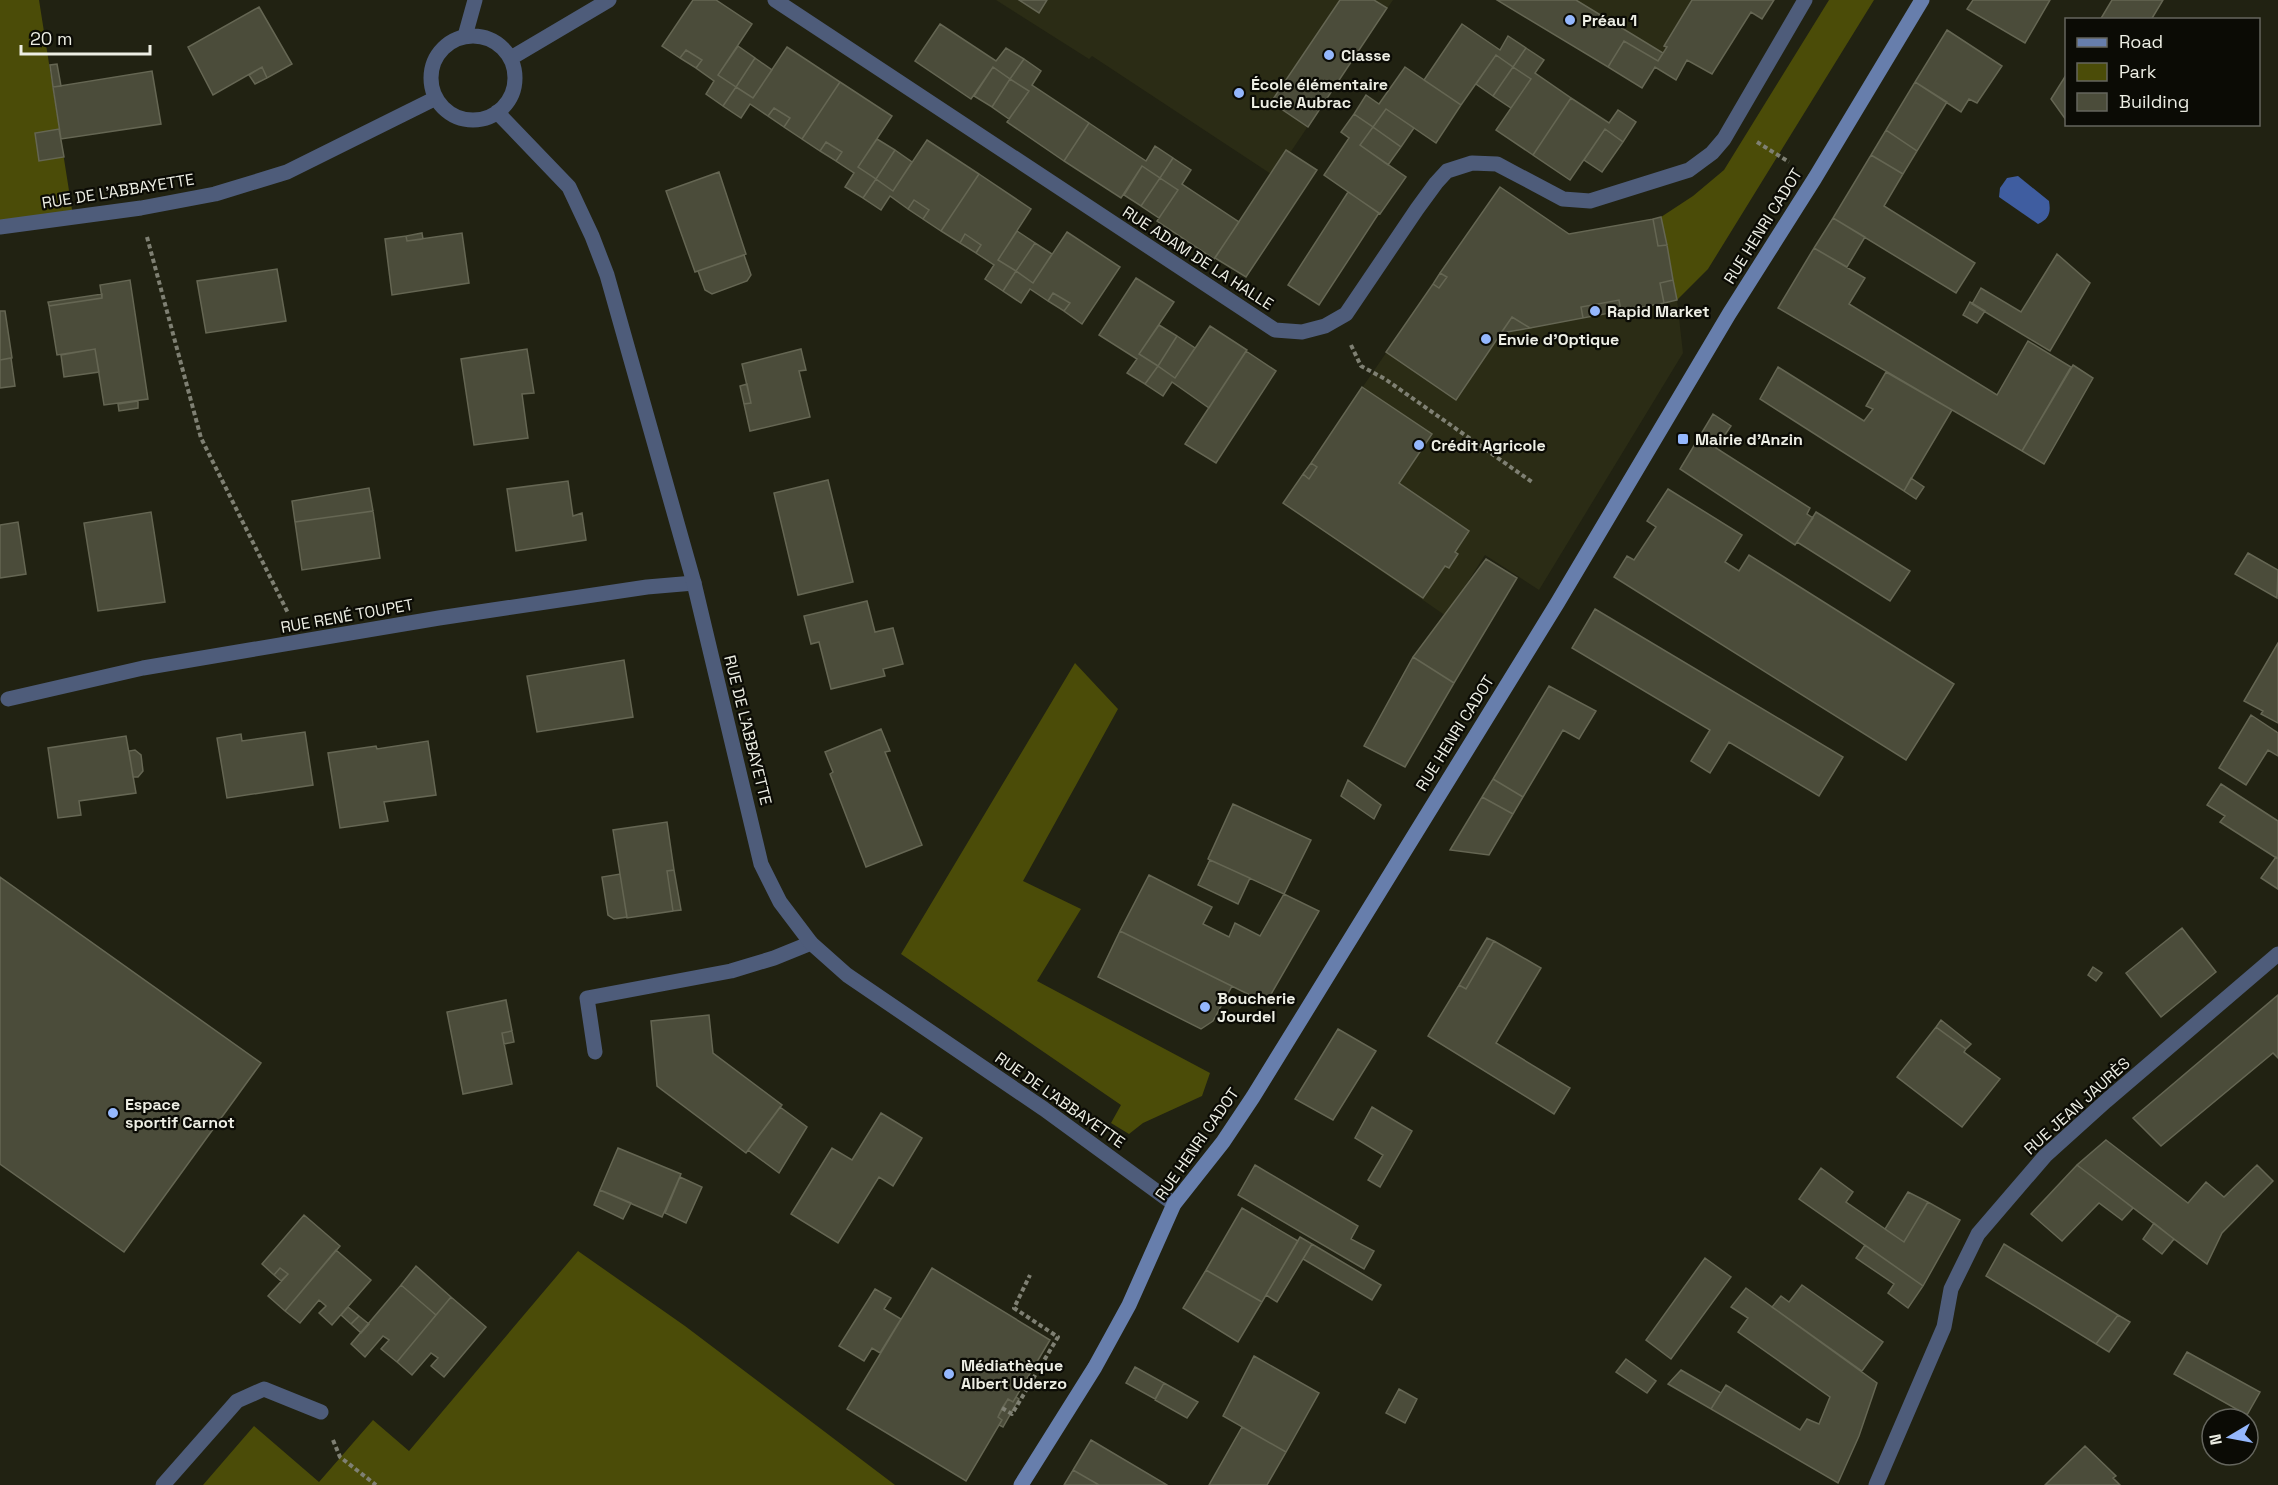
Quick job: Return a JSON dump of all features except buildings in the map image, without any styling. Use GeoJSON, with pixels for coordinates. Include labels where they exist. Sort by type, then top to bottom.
{"type":"FeatureCollection","features":[{"type":"Feature","properties":{"kind":"main road","name":"RUE HENRI CADOT"},"geometry":{"type":"LineString","coordinates":[[1021,1485],[1095,1367],[1129,1305],[1174,1204],[1223,1142],[1259,1086],[1558,602],[1729,314],[1815,178],[1922,0]]}},
{"type":"Feature","properties":{"kind":"street"},"geometry":{"type":"LineString","coordinates":[[465,36],[475,0]]}},
{"type":"Feature","properties":{"kind":"street"},"geometry":{"type":"LineString","coordinates":[[511,58],[609,0]]}},
{"type":"Feature","properties":{"kind":"street","name":"RUE ADAM DE LA HALLE"},"geometry":{"type":"LineString","coordinates":[[775,0],[1275,330],[1302,332],[1325,326],[1346,314],[1417,209],[1447,171],[1472,163],[1497,164],[1563,199],[1590,201],[1689,170],[1712,153],[1724,139],[1805,0]]}},
{"type":"Feature","properties":{"kind":"street"},"geometry":{"type":"LineString","coordinates":[[465,36],[491,39],[511,58],[515,69],[512,93],[506,104],[497,112],[482,119],[464,119],[453,115],[436,98],[431,73],[442,49],[453,41],[465,36]]}},
{"type":"Feature","properties":{"kind":"street","name":"RUE DE L'ABBAYETTE"},"geometry":{"type":"LineString","coordinates":[[0,227],[141,208],[215,194],[287,172],[436,98]]}},
{"type":"Feature","properties":{"kind":"street","name":"RUE DE L'ABBAYETTE"},"geometry":{"type":"LineString","coordinates":[[497,112],[569,187],[608,275],[694,583],[761,864],[780,902],[811,943],[847,975],[1044,1109],[1174,1204]]}},
{"type":"Feature","properties":{"kind":"street","name":"RUE RENÉ TOUPET"},"geometry":{"type":"LineString","coordinates":[[8,699],[143,668],[439,618],[647,587],[694,583]]}},
{"type":"Feature","properties":{"kind":"street"},"geometry":{"type":"LineString","coordinates":[[595,1052],[587,998],[731,971],[811,943]]}},
{"type":"Feature","properties":{"kind":"street","name":"RUE JEAN JAURÈS"},"geometry":{"type":"LineString","coordinates":[[1876,1485],[1944,1327],[1951,1289],[1978,1234],[2045,1156],[2278,954]]}},
{"type":"Feature","properties":{"kind":"street"},"geometry":{"type":"LineString","coordinates":[[163,1485],[237,1401],[264,1389],[321,1412]]}},
{"type":"Feature","properties":{"kind":"path"},"geometry":{"type":"LineString","coordinates":[[1753,140],[1777,155]]}},
{"type":"Feature","properties":{"kind":"path"},"geometry":{"type":"LineString","coordinates":[[141,208],[149,248],[201,438],[304,642]]}},
{"type":"Feature","properties":{"kind":"path"},"geometry":{"type":"LineString","coordinates":[[1346,314],[1352,350],[1361,366],[1385,379],[1532,482]]}},
{"type":"Feature","properties":{"kind":"path"},"geometry":{"type":"LineString","coordinates":[[1002,1408],[1012,1414],[1058,1337],[1014,1308],[1030,1275]]}},
{"type":"Feature","properties":{"kind":"path"},"geometry":{"type":"LineString","coordinates":[[321,1412],[340,1457],[376,1485]]}},
{"type":"Feature","properties":{"kind":"shaded area","name":"École élémentaire Lucie Aubrac"},"geometry":{"type":"Polygon","coordinates":[[[996,0],[1393,0],[1290,153],[1286,150],[1271,174],[1092,56],[1089,59],[996,0]]]}},
{"type":"Feature","properties":{"kind":"shaded area"},"geometry":{"type":"Polygon","coordinates":[[[1497,0],[1774,0],[1762,19],[1750,12],[1712,74],[1687,60],[1676,80],[1655,67],[1642,88],[1497,0]]]}},
{"type":"Feature","properties":{"kind":"shaded area"},"geometry":{"type":"Polygon","coordinates":[[[1500,187],[1569,234],[1661,217],[1677,300],[1683,353],[1539,590],[1485,555],[1446,616],[1283,503],[1500,187]]]}},
{"type":"Feature","properties":{"kind":"green space"},"geometry":{"type":"Polygon","coordinates":[[[0,0],[39,0],[73,216],[0,227],[0,0]]]}},
{"type":"Feature","properties":{"kind":"green space"},"geometry":{"type":"Polygon","coordinates":[[[1829,0],[1874,0],[1708,269],[1677,300],[1661,217],[1693,196],[1724,170],[1829,0]]]}},
{"type":"Feature","properties":{"kind":"green space"},"geometry":{"type":"Polygon","coordinates":[[[1075,663],[1118,709],[1023,881],[1081,909],[1037,981],[1210,1073],[1202,1096],[1143,1123],[1129,1134],[1111,1123],[1121,1105],[901,954],[1075,663]]]}},
{"type":"Feature","properties":{"kind":"green space"},"geometry":{"type":"Polygon","coordinates":[[[578,1251],[685,1326],[895,1485],[203,1485],[254,1426],[319,1482],[373,1420],[409,1451],[578,1251]]]}},
{"type":"Feature","properties":{"kind":"water"},"geometry":{"type":"Polygon","coordinates":[[[2018,176],[2049,201],[2048,215],[2038,224],[1999,197],[2000,188],[2007,178],[2018,176]]]}},
{"type":"Feature","properties":{"kind":"place","name":"Préau 1"},"geometry":{"type":"Point","coordinates":[1570,20]}},
{"type":"Feature","properties":{"kind":"place","name":"Classe"},"geometry":{"type":"Point","coordinates":[1329,55]}},
{"type":"Feature","properties":{"kind":"place","name":"École élémentaire Lucie Aubrac"},"geometry":{"type":"Point","coordinates":[1239,93]}},
{"type":"Feature","properties":{"kind":"place","name":"Rapid Market"},"geometry":{"type":"Point","coordinates":[1595,311]}},
{"type":"Feature","properties":{"kind":"place","name":"Envie d'Optique"},"geometry":{"type":"Point","coordinates":[1486,339]}},
{"type":"Feature","properties":{"kind":"place","name":"Mairie d'Anzin"},"geometry":{"type":"Point","coordinates":[1683,439]}},
{"type":"Feature","properties":{"kind":"place","name":"Crédit Agricole"},"geometry":{"type":"Point","coordinates":[1419,445]}},
{"type":"Feature","properties":{"kind":"place","name":"Boucherie Jourdel"},"geometry":{"type":"Point","coordinates":[1205,1007]}},
{"type":"Feature","properties":{"kind":"place","name":"Espace sportif Carnot"},"geometry":{"type":"Point","coordinates":[113,1113]}},
{"type":"Feature","properties":{"kind":"place","name":"Médiathèque Albert Uderzo"},"geometry":{"type":"Point","coordinates":[949,1374]}}]}
